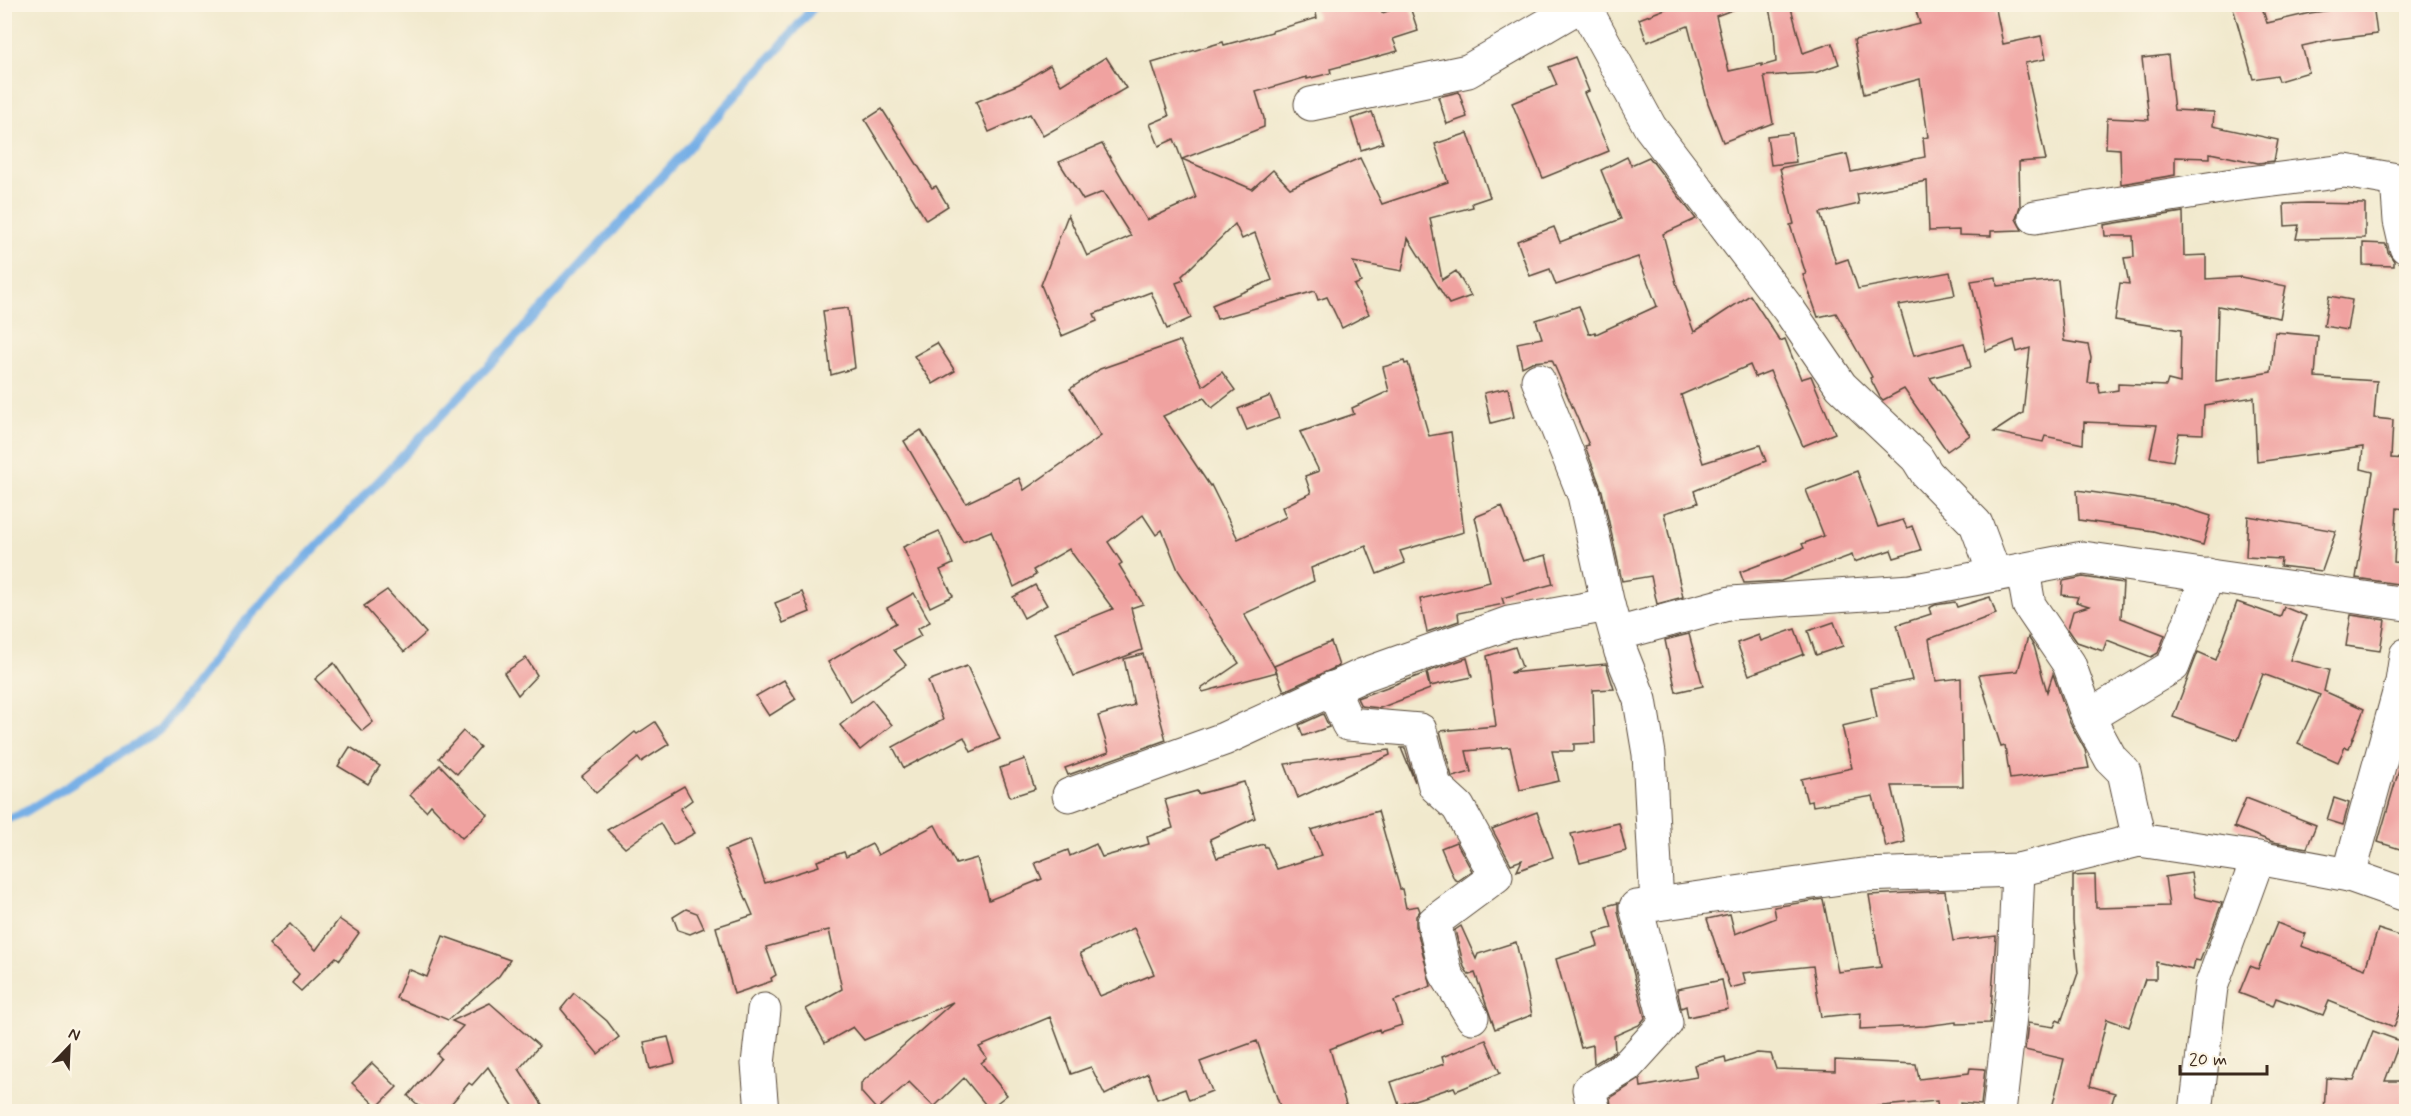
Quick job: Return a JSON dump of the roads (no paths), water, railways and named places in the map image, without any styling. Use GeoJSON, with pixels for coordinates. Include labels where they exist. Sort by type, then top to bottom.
{"type":"FeatureCollection","features":[{"type":"Feature","properties":{"kind":"street"},"geometry":{"type":"LineString","coordinates":[[1311,104],[1468,71],[1583,4],[1650,127],[1789,310],[1841,386],[1917,458],[1927,474],[1976,524],[2009,573],[2069,664],[2088,717],[2111,759],[2124,772],[2139,840]]}},
{"type":"Feature","properties":{"kind":"street"},"geometry":{"type":"LineString","coordinates":[[2035,217],[2233,185],[2345,171],[2397,180],[2400,221],[2406,247]]}},
{"type":"Feature","properties":{"kind":"street"},"geometry":{"type":"LineString","coordinates":[[1538,380],[1584,495],[1612,619],[1640,700],[1649,754],[1657,904]]}},
{"type":"Feature","properties":{"kind":"street"},"geometry":{"type":"LineString","coordinates":[[1069,795],[1224,739],[1363,675],[1509,623],[1612,619],[1731,603],[1911,591],[2083,558],[2406,604]]}},
{"type":"Feature","properties":{"kind":"street"},"geometry":{"type":"LineString","coordinates":[[2088,717],[2173,666],[2208,575]]}},
{"type":"Feature","properties":{"kind":"street"},"geometry":{"type":"LineString","coordinates":[[2349,875],[2402,682],[2406,655]]}},
{"type":"Feature","properties":{"kind":"street"},"geometry":{"type":"LineString","coordinates":[[1332,688],[1348,724],[1420,730],[1435,786],[1458,807],[1496,876],[1434,922],[1446,974],[1472,1017]]}},
{"type":"Feature","properties":{"kind":"street"},"geometry":{"type":"LineString","coordinates":[[1594,1112],[1589,1089],[1627,1066],[1666,1023],[1636,907],[1862,875],[2018,870],[2139,840],[2258,858],[2349,875],[2406,895]]}},
{"type":"Feature","properties":{"kind":"street"},"geometry":{"type":"LineString","coordinates":[[2196,1112],[2211,987],[2258,858]]}},
{"type":"Feature","properties":{"kind":"street"},"geometry":{"type":"LineString","coordinates":[[2000,1112],[2013,990],[2018,870]]}},
{"type":"Feature","properties":{"kind":"street"},"geometry":{"type":"LineString","coordinates":[[762,1112],[758,1064],[765,1010]]}},
{"type":"Feature","properties":{"kind":"waterway"},"geometry":{"type":"LineString","coordinates":[[4,820],[25,812],[159,730],[238,629],[512,341],[779,48],[816,4]]}}]}
